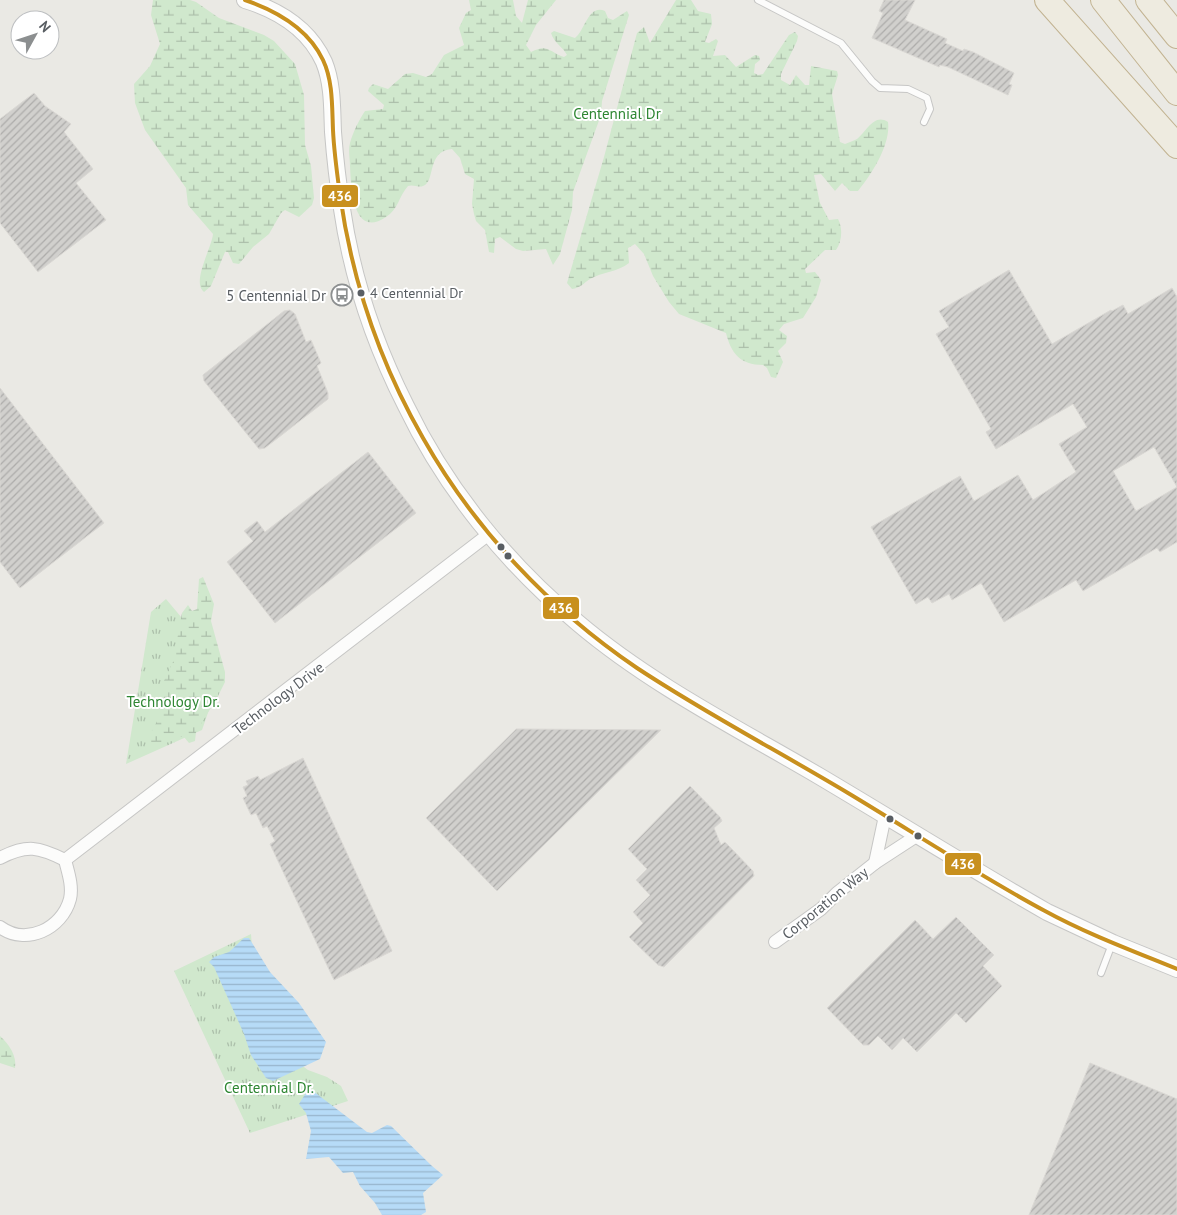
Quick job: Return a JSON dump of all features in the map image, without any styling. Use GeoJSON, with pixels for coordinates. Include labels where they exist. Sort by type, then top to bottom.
{"type":"FeatureCollection","features":[{"type":"Feature","properties":{"kind":"highway"},"geometry":{"type":"LineString","coordinates":[[1047,0],[1177,146]]}},
{"type":"Feature","properties":{"kind":"highway"},"geometry":{"type":"LineString","coordinates":[[1103,0],[1177,93]]}},
{"type":"Feature","properties":{"kind":"highway"},"geometry":{"type":"LineString","coordinates":[[1151,3],[1177,35]]}},
{"type":"Feature","properties":{"kind":"street"},"geometry":{"type":"LineString","coordinates":[[245,0],[273,11],[296,25],[317,48],[330,82],[342,210],[369,320],[395,383],[425,442],[448,480],[489,534],[552,600],[578,624],[668,688],[1048,912],[1113,943],[1177,969]]}},
{"type":"Feature","properties":{"kind":"street","name":"Technology Drive"},"geometry":{"type":"LineString","coordinates":[[65,860],[489,534]]}},
{"type":"Feature","properties":{"kind":"street","name":"Corporation Way"},"geometry":{"type":"LineString","coordinates":[[875,863],[885,816]]}},
{"type":"Feature","properties":{"kind":"street","name":"Corporation Way"},"geometry":{"type":"LineString","coordinates":[[775,942],[821,909],[837,893],[875,863],[918,835]]}},
{"type":"Feature","properties":{"kind":"street"},"geometry":{"type":"LineString","coordinates":[[0,858],[24,848],[42,849],[65,860],[70,880],[70,898],[62,916],[49,928],[31,936],[8,933],[0,927]]}},
{"type":"Feature","properties":{"kind":"lane"},"geometry":{"type":"LineString","coordinates":[[758,0],[841,43],[880,88],[908,89],[927,98],[930,109],[924,122]]}},
{"type":"Feature","properties":{"kind":"lane"},"geometry":{"type":"LineString","coordinates":[[1102,974],[1113,943]]}},
{"type":"Feature","properties":{"kind":"green space"},"geometry":{"type":"Polygon","coordinates":[[[153,0],[190,0],[196,2],[219,18],[264,35],[274,41],[295,64],[304,95],[305,145],[311,166],[314,198],[312,205],[299,217],[285,210],[281,213],[269,234],[253,247],[239,264],[233,263],[228,252],[225,252],[211,286],[204,292],[200,281],[201,273],[213,234],[188,205],[186,188],[145,130],[135,103],[134,84],[150,66],[160,44],[151,15],[153,0]]]}},
{"type":"Feature","properties":{"kind":"green space"},"geometry":{"type":"Polygon","coordinates":[[[469,0],[513,0],[516,16],[522,23],[528,0],[556,0],[536,25],[526,45],[531,52],[545,48],[564,57],[567,55],[552,36],[551,33],[554,31],[575,38],[587,19],[595,11],[605,11],[608,18],[613,20],[627,11],[629,15],[602,101],[601,115],[573,192],[572,210],[560,254],[553,265],[546,249],[523,251],[516,249],[500,237],[495,239],[494,253],[489,252],[485,230],[476,221],[474,214],[472,204],[474,179],[465,174],[460,158],[452,149],[438,155],[427,183],[421,186],[408,186],[396,207],[386,217],[375,222],[366,221],[360,216],[356,207],[351,185],[350,143],[356,126],[365,111],[383,109],[384,105],[368,91],[369,88],[373,84],[388,89],[405,74],[413,73],[426,77],[432,74],[444,55],[464,45],[459,28],[466,13],[471,10],[469,0]]]}},
{"type":"Feature","properties":{"kind":"green space","name":"Centennial Dr"},"geometry":{"type":"Polygon","coordinates":[[[676,0],[691,0],[698,11],[711,14],[712,24],[705,42],[709,43],[716,39],[718,41],[713,56],[725,55],[736,67],[755,55],[759,56],[760,60],[755,64],[754,73],[758,75],[763,74],[789,35],[795,32],[798,36],[797,41],[781,74],[781,80],[790,85],[796,75],[805,85],[809,85],[811,66],[837,71],[838,75],[832,94],[840,142],[845,144],[857,139],[875,121],[883,120],[888,122],[887,140],[884,149],[858,191],[850,191],[842,183],[835,191],[821,174],[814,175],[820,203],[829,220],[838,219],[841,239],[836,250],[825,250],[805,269],[806,273],[815,272],[821,280],[816,297],[803,318],[784,324],[779,330],[787,336],[786,343],[778,351],[783,362],[776,378],[771,377],[767,368],[763,365],[748,363],[738,356],[734,352],[726,333],[679,314],[653,276],[644,254],[635,244],[628,248],[629,263],[625,266],[590,279],[572,289],[567,283],[604,157],[637,33],[644,27],[650,43],[676,0]]]}},
{"type":"Feature","properties":{"kind":"green space"},"geometry":{"type":"Polygon","coordinates":[[[203,577],[214,604],[211,621],[225,672],[225,682],[196,732],[195,741],[189,743],[184,737],[179,736],[154,749],[147,740],[162,712],[164,699],[163,683],[173,662],[182,613],[188,605],[192,611],[197,609],[199,579],[203,577]]]}},
{"type":"Feature","properties":{"kind":"green space","name":"Technology Dr."},"geometry":{"type":"Polygon","coordinates":[[[166,599],[213,655],[212,701],[202,730],[126,764],[151,612],[166,599]]]}},
{"type":"Feature","properties":{"kind":"green space","name":"Centennial Dr."},"geometry":{"type":"Polygon","coordinates":[[[251,934],[253,959],[293,1059],[308,1070],[327,1077],[341,1086],[348,1101],[250,1133],[174,971],[251,934]]]}},
{"type":"Feature","properties":{"kind":"green space"},"geometry":{"type":"Polygon","coordinates":[[[0,1036],[12,1050],[15,1068],[0,1063],[0,1036]]]}},
{"type":"Feature","properties":{"kind":"water"},"geometry":{"type":"Polygon","coordinates":[[[244,938],[249,938],[270,972],[299,1003],[326,1042],[320,1059],[273,1081],[266,1078],[251,1055],[244,1034],[214,967],[209,962],[214,957],[229,952],[244,938]]]}},
{"type":"Feature","properties":{"kind":"water"},"geometry":{"type":"Polygon","coordinates":[[[309,1088],[367,1132],[372,1133],[387,1125],[391,1126],[443,1175],[423,1193],[426,1212],[421,1215],[382,1215],[375,1203],[360,1186],[353,1172],[343,1173],[329,1157],[306,1159],[311,1131],[306,1113],[299,1104],[309,1088]]]}},
{"type":"Feature","properties":{"kind":"building"},"geometry":{"type":"Polygon","coordinates":[[[884,0],[915,0],[905,20],[947,39],[945,43],[963,51],[964,49],[973,52],[1014,73],[1009,84],[1012,85],[1008,95],[948,67],[940,65],[939,67],[872,38],[883,13],[879,11],[884,0]]]}},
{"type":"Feature","properties":{"kind":"building"},"geometry":{"type":"Polygon","coordinates":[[[34,93],[45,106],[71,124],[64,132],[93,169],[76,183],[106,220],[38,272],[0,223],[0,119],[34,93]]]}},
{"type":"Feature","properties":{"kind":"building"},"geometry":{"type":"Polygon","coordinates":[[[1009,270],[1052,344],[1111,310],[1123,305],[1128,314],[1172,288],[1177,297],[1177,487],[1177,542],[1160,552],[1157,548],[1083,591],[1076,580],[1004,622],[981,583],[952,600],[949,594],[932,603],[928,597],[916,604],[871,527],[960,476],[974,501],[1018,475],[1033,500],[1076,472],[1059,444],[1087,427],[1073,404],[996,449],[986,432],[991,429],[936,334],[949,327],[939,311],[1009,270]],[[1154,447],[1113,471],[1136,511],[1177,487],[1154,447]]]}},
{"type":"Feature","properties":{"kind":"building"},"geometry":{"type":"Polygon","coordinates":[[[290,310],[295,314],[306,342],[311,340],[321,363],[317,366],[328,393],[328,399],[265,448],[259,449],[204,381],[203,375],[284,311],[290,310]]]}},
{"type":"Feature","properties":{"kind":"building"},"geometry":{"type":"Polygon","coordinates":[[[0,388],[104,523],[20,588],[0,562],[0,388]]]}},
{"type":"Feature","properties":{"kind":"building"},"geometry":{"type":"Polygon","coordinates":[[[368,452],[416,513],[275,623],[227,562],[253,541],[244,531],[257,521],[265,532],[368,452]]]}},
{"type":"Feature","properties":{"kind":"building"},"geometry":{"type":"Polygon","coordinates":[[[516,729],[661,730],[497,891],[426,818],[516,729]]]}},
{"type":"Feature","properties":{"kind":"building"},"geometry":{"type":"Polygon","coordinates":[[[303,758],[392,951],[334,980],[270,844],[275,841],[267,826],[263,828],[256,813],[251,815],[243,798],[247,796],[243,787],[248,785],[246,781],[258,776],[260,780],[303,758]]]}},
{"type":"Feature","properties":{"kind":"building"},"geometry":{"type":"Polygon","coordinates":[[[690,786],[720,817],[722,821],[714,828],[721,845],[725,842],[753,871],[754,876],[664,967],[658,965],[629,937],[643,923],[633,912],[650,895],[636,880],[647,869],[628,849],[690,786]]]}},
{"type":"Feature","properties":{"kind":"building"},"geometry":{"type":"Polygon","coordinates":[[[956,917],[994,955],[983,966],[1002,986],[966,1023],[956,1013],[917,1052],[903,1038],[892,1050],[878,1036],[869,1045],[863,1045],[827,1008],[915,920],[933,939],[956,917]]]}},
{"type":"Feature","properties":{"kind":"building"},"geometry":{"type":"Polygon","coordinates":[[[1090,1063],[1177,1099],[1177,1215],[1029,1215],[1090,1063]]]}},
{"type":"Feature","properties":{"kind":"transit line","name":"436"},"geometry":{"type":"LineString","coordinates":[[245,0],[280,15],[290,22],[309,39],[323,60],[329,77],[335,154],[345,227],[360,289],[381,351],[408,410],[444,472],[491,536],[517,565],[545,594],[605,645],[689,701],[822,777],[970,868],[1045,911],[1094,935],[1177,969]]}},
{"type":"Feature","properties":{"kind":"place","name":"4 Centennial Dr"},"geometry":{"type":"Point","coordinates":[361,293]}},
{"type":"Feature","properties":{"kind":"place","name":"5 Centennial Dr"},"geometry":{"type":"Point","coordinates":[342,295]}}]}
